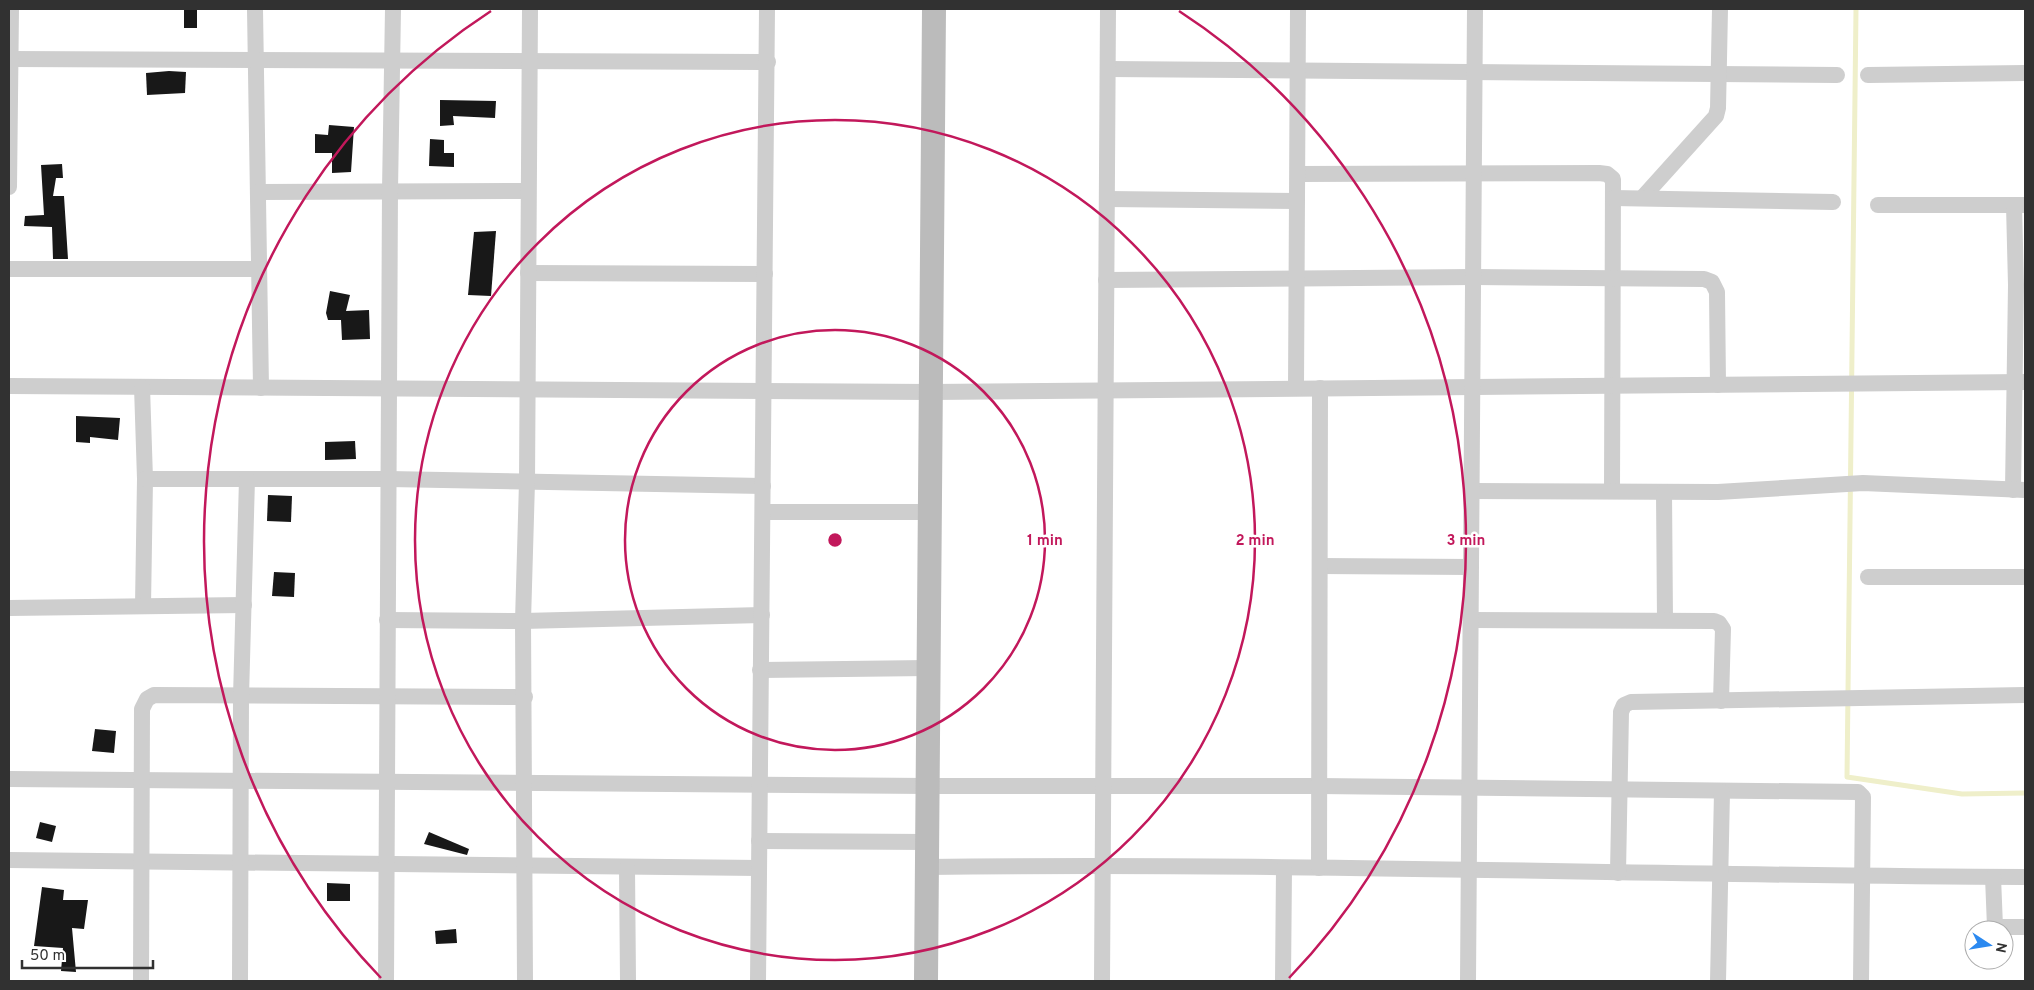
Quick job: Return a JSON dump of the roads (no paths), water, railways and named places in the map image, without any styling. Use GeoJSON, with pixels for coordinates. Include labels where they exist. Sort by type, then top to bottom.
{"type":"FeatureCollection","features":[{"type":"Feature","properties":{"kind":"street"},"geometry":{"type":"LineString","coordinates":[[9,188],[10,9]]}},
{"type":"Feature","properties":{"kind":"street"},"geometry":{"type":"LineString","coordinates":[[255,9],[261,388]]}},
{"type":"Feature","properties":{"kind":"street"},"geometry":{"type":"LineString","coordinates":[[386,981],[390,190],[393,9]]}},
{"type":"Feature","properties":{"kind":"street"},"geometry":{"type":"LineString","coordinates":[[525,981],[526,783],[523,621],[530,9]]}},
{"type":"Feature","properties":{"kind":"street"},"geometry":{"type":"LineString","coordinates":[[758,981],[767,9]]}},
{"type":"Feature","properties":{"kind":"street"},"geometry":{"type":"LineString","coordinates":[[926,981],[934,9]]}},
{"type":"Feature","properties":{"kind":"street"},"geometry":{"type":"LineString","coordinates":[[1102,981],[1108,9]]}},
{"type":"Feature","properties":{"kind":"street"},"geometry":{"type":"LineString","coordinates":[[1296,388],[1298,9]]}},
{"type":"Feature","properties":{"kind":"street"},"geometry":{"type":"LineString","coordinates":[[1468,981],[1475,9]]}},
{"type":"Feature","properties":{"kind":"street"},"geometry":{"type":"LineString","coordinates":[[1643,197],[1716,116],[1720,9]]}},
{"type":"Feature","properties":{"kind":"street"},"geometry":{"type":"LineString","coordinates":[[10,58],[768,62]]}},
{"type":"Feature","properties":{"kind":"street"},"geometry":{"type":"LineString","coordinates":[[1108,69],[1837,75]]}},
{"type":"Feature","properties":{"kind":"street"},"geometry":{"type":"LineString","coordinates":[[1868,75],[2025,73]]}},
{"type":"Feature","properties":{"kind":"street"},"geometry":{"type":"LineString","coordinates":[[1298,174],[1607,174],[1613,179],[1612,491]]}},
{"type":"Feature","properties":{"kind":"street"},"geometry":{"type":"LineString","coordinates":[[258,192],[390,190],[528,191]]}},
{"type":"Feature","properties":{"kind":"street"},"geometry":{"type":"LineString","coordinates":[[1613,198],[1643,197],[1833,202]]}},
{"type":"Feature","properties":{"kind":"street"},"geometry":{"type":"LineString","coordinates":[[1107,199],[1297,201]]}},
{"type":"Feature","properties":{"kind":"street"},"geometry":{"type":"LineString","coordinates":[[1472,491],[1718,492],[1863,483],[2019,490],[2020,205],[1878,205]]}},
{"type":"Feature","properties":{"kind":"street"},"geometry":{"type":"LineString","coordinates":[[9,269],[259,269]]}},
{"type":"Feature","properties":{"kind":"street"},"geometry":{"type":"LineString","coordinates":[[528,273],[765,274]]}},
{"type":"Feature","properties":{"kind":"street"},"geometry":{"type":"LineString","coordinates":[[1106,280],[1474,276],[1704,279],[1712,282],[1716,292],[1718,385]]}},
{"type":"Feature","properties":{"kind":"street"},"geometry":{"type":"LineString","coordinates":[[9,386],[931,392],[2020,382]]}},
{"type":"Feature","properties":{"kind":"street"},"geometry":{"type":"LineString","coordinates":[[142,387],[145,479],[143,606]]}},
{"type":"Feature","properties":{"kind":"street"},"geometry":{"type":"LineString","coordinates":[[1319,868],[1320,388]]}},
{"type":"Feature","properties":{"kind":"street"},"geometry":{"type":"LineString","coordinates":[[145,479],[389,479],[763,486]]}},
{"type":"Feature","properties":{"kind":"street"},"geometry":{"type":"LineString","coordinates":[[240,981],[241,697],[247,479]]}},
{"type":"Feature","properties":{"kind":"street"},"geometry":{"type":"LineString","coordinates":[[1664,492],[1665,620]]}},
{"type":"Feature","properties":{"kind":"street"},"geometry":{"type":"LineString","coordinates":[[763,512],[931,512]]}},
{"type":"Feature","properties":{"kind":"street"},"geometry":{"type":"LineString","coordinates":[[1320,566],[1471,567]]}},
{"type":"Feature","properties":{"kind":"street"},"geometry":{"type":"LineString","coordinates":[[1868,577],[2025,577]]}},
{"type":"Feature","properties":{"kind":"street"},"geometry":{"type":"LineString","coordinates":[[9,608],[244,605]]}},
{"type":"Feature","properties":{"kind":"street"},"geometry":{"type":"LineString","coordinates":[[387,620],[523,621],[762,615]]}},
{"type":"Feature","properties":{"kind":"street"},"geometry":{"type":"LineString","coordinates":[[1471,620],[1665,620],[1719,623],[1723,629],[1720,701]]}},
{"type":"Feature","properties":{"kind":"street"},"geometry":{"type":"LineString","coordinates":[[760,670],[928,668]]}},
{"type":"Feature","properties":{"kind":"street"},"geometry":{"type":"LineString","coordinates":[[141,981],[142,710],[147,699],[154,695],[241,697],[525,697]]}},
{"type":"Feature","properties":{"kind":"street"},"geometry":{"type":"LineString","coordinates":[[1618,873],[1621,712],[1624,705],[1631,702],[2025,695]]}},
{"type":"Feature","properties":{"kind":"street"},"geometry":{"type":"LineString","coordinates":[[9,779],[928,786],[1319,786],[1722,792],[1858,792],[1862,797],[1861,981]]}},
{"type":"Feature","properties":{"kind":"street"},"geometry":{"type":"LineString","coordinates":[[1718,981],[1722,792]]}},
{"type":"Feature","properties":{"kind":"street"},"geometry":{"type":"LineString","coordinates":[[759,841],[927,842]]}},
{"type":"Feature","properties":{"kind":"street"},"geometry":{"type":"LineString","coordinates":[[9,860],[759,868]]}},
{"type":"Feature","properties":{"kind":"street"},"geometry":{"type":"LineString","coordinates":[[927,867],[1103,865],[2025,877]]}},
{"type":"Feature","properties":{"kind":"street"},"geometry":{"type":"LineString","coordinates":[[627,868],[628,981]]}},
{"type":"Feature","properties":{"kind":"street"},"geometry":{"type":"LineString","coordinates":[[1283,981],[1284,868]]}},
{"type":"Feature","properties":{"kind":"street"},"geometry":{"type":"LineString","coordinates":[[1993,877],[1995,927],[2025,928]]}},
{"type":"Feature","properties":{"kind":"waterway"},"geometry":{"type":"LineString","coordinates":[[1856,9],[1847,777],[1962,794],[2025,793]]}}]}
